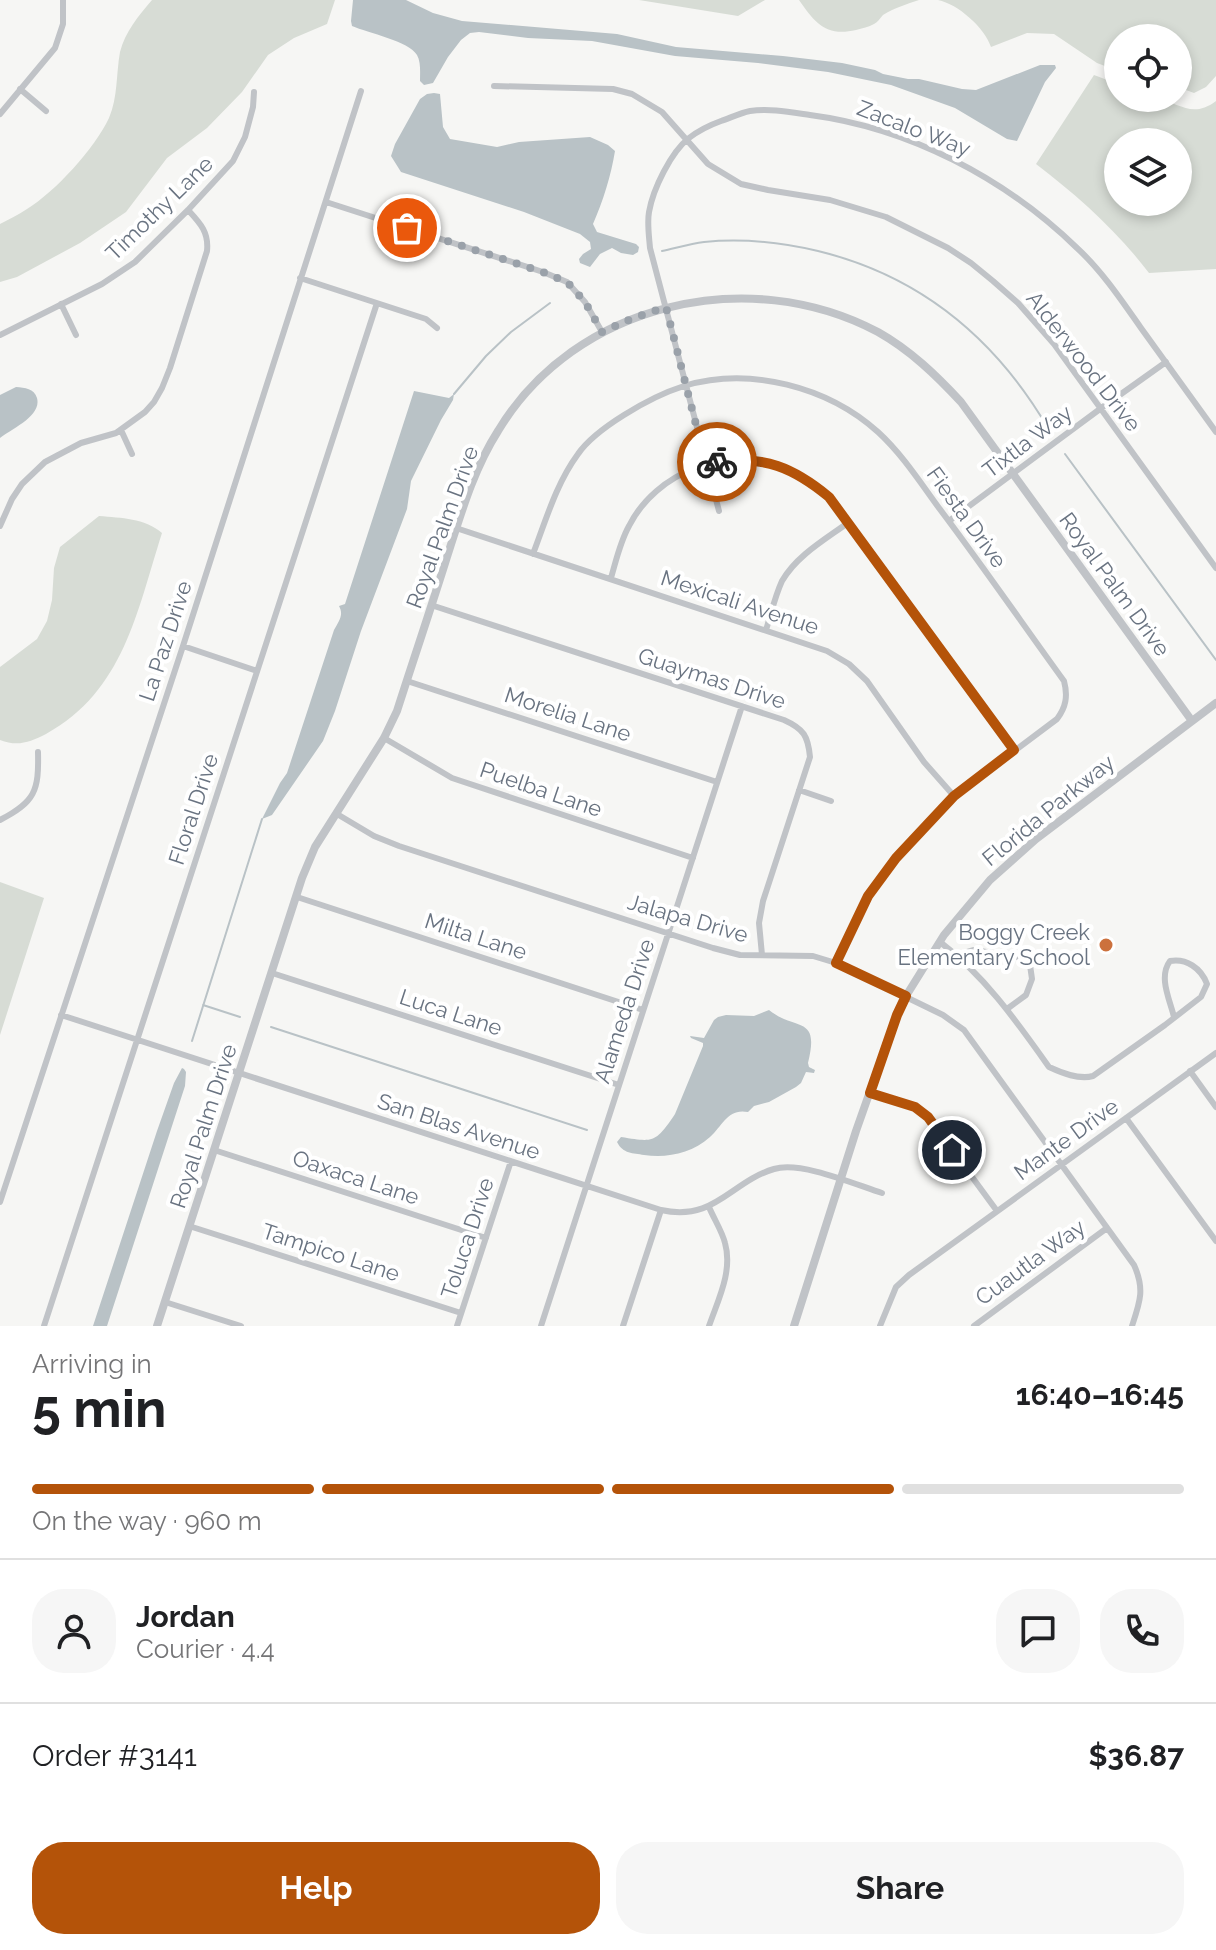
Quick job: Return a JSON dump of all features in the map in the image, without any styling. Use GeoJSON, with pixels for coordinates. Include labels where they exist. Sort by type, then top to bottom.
{"type":"FeatureCollection","features":[{"type":"Feature","properties":{"kind":"street"},"geometry":{"type":"LineString","coordinates":[[0,114],[55,48],[63,24],[63,0]]}},
{"type":"Feature","properties":{"kind":"street","name":"Alderwood Drive"},"geometry":{"type":"LineString","coordinates":[[494,86],[613,89],[632,94],[662,112],[708,164],[741,184],[830,200],[872,212],[929,237],[971,263],[1002,288],[1054,344],[1216,568]]}},
{"type":"Feature","properties":{"kind":"street"},"geometry":{"type":"LineString","coordinates":[[20,89],[46,111]]}},
{"type":"Feature","properties":{"kind":"street","name":"La Paz Drive"},"geometry":{"type":"LineString","coordinates":[[0,1202],[361,91]]}},
{"type":"Feature","properties":{"kind":"street","name":"Timothy Lane"},"geometry":{"type":"LineString","coordinates":[[0,335],[102,284],[135,262],[225,171],[239,151],[253,107],[254,92]]}},
{"type":"Feature","properties":{"kind":"street","name":"Zacalo Way"},"geometry":{"type":"LineString","coordinates":[[719,511],[650,248],[649,210],[663,173],[687,139],[711,124],[749,111],[780,111],[834,118],[873,128],[972,169],[1030,207],[1078,248],[1112,288],[1216,432]]}},
{"type":"Feature","properties":{"kind":"street"},"geometry":{"type":"LineString","coordinates":[[326,202],[567,282],[585,302],[602,332]]}},
{"type":"Feature","properties":{"kind":"street"},"geometry":{"type":"LineString","coordinates":[[0,526],[22,484],[45,462],[81,443],[121,430],[145,412],[162,388],[207,251],[208,242],[203,226],[188,210]]}},
{"type":"Feature","properties":{"kind":"street"},"geometry":{"type":"LineString","coordinates":[[300,278],[426,319],[437,328]]}},
{"type":"Feature","properties":{"kind":"street","name":"Royal Palm Drive"},"geometry":{"type":"LineString","coordinates":[[157,1326],[302,878],[315,847],[384,738],[397,711],[478,468],[498,430],[518,403],[551,370],[602,332],[666,307],[719,298],[774,299],[842,316],[902,347],[961,402],[1192,721]]}},
{"type":"Feature","properties":{"kind":"street","name":"Floral Drive"},"geometry":{"type":"LineString","coordinates":[[44,1326],[377,303]]}},
{"type":"Feature","properties":{"kind":"street"},"geometry":{"type":"LineString","coordinates":[[61,304],[76,335]]}},
{"type":"Feature","properties":{"kind":"street","name":"Tixtla Way"},"geometry":{"type":"LineString","coordinates":[[949,521],[1166,362]]}},
{"type":"Feature","properties":{"kind":"street","name":"Fiesta Drive"},"geometry":{"type":"LineString","coordinates":[[533,554],[557,491],[579,452],[609,425],[648,401],[686,385],[727,380],[765,381],[801,388],[857,416],[885,439],[949,521],[1064,681],[1066,701],[1057,719],[954,796],[896,858],[868,896],[836,963]]}},
{"type":"Feature","properties":{"kind":"street"},"geometry":{"type":"LineString","coordinates":[[121,430],[132,454]]}},
{"type":"Feature","properties":{"kind":"street"},"geometry":{"type":"LineString","coordinates":[[611,578],[629,525],[641,508],[667,483],[691,469],[734,460],[761,461],[782,467],[809,480],[829,497],[1014,750]]}},
{"type":"Feature","properties":{"kind":"street"},"geometry":{"type":"LineString","coordinates":[[766,630],[779,588],[790,570],[802,557],[849,522]]}},
{"type":"Feature","properties":{"kind":"street","name":"Mexicali Avenue"},"geometry":{"type":"LineString","coordinates":[[456,528],[827,651],[849,664],[867,681],[924,762],[954,796]]}},
{"type":"Feature","properties":{"kind":"street","name":"Guaymas Drive"},"geometry":{"type":"LineString","coordinates":[[431,605],[798,727],[808,740],[810,757],[763,901],[759,923],[762,955]]}},
{"type":"Feature","properties":{"kind":"street"},"geometry":{"type":"LineString","coordinates":[[183,646],[257,671]]}},
{"type":"Feature","properties":{"kind":"street","name":"Morelia Lane"},"geometry":{"type":"LineString","coordinates":[[407,681],[717,782]]}},
{"type":"Feature","properties":{"kind":"street","name":"Florida Parkway"},"geometry":{"type":"LineString","coordinates":[[794,1326],[897,1015],[940,942],[990,880],[1036,839],[1216,703]]}},
{"type":"Feature","properties":{"kind":"street","name":"Alameda Drive"},"geometry":{"type":"LineString","coordinates":[[541,1326],[742,706]]}},
{"type":"Feature","properties":{"kind":"street","name":"Puelba Lane"},"geometry":{"type":"LineString","coordinates":[[384,738],[452,778],[693,858]]}},
{"type":"Feature","properties":{"kind":"street"},"geometry":{"type":"LineString","coordinates":[[0,820],[20,810],[31,798],[39,777],[38,752]]}},
{"type":"Feature","properties":{"kind":"street"},"geometry":{"type":"LineString","coordinates":[[799,790],[831,801]]}},
{"type":"Feature","properties":{"kind":"street","name":"Jalapa Drive"},"geometry":{"type":"LineString","coordinates":[[337,814],[374,836],[399,846],[740,955],[813,956],[836,963],[943,1015],[964,1030],[1134,1265],[1141,1281],[1140,1302],[1132,1326]]}},
{"type":"Feature","properties":{"kind":"street","name":"Milta Lane"},"geometry":{"type":"LineString","coordinates":[[297,897],[643,1010]]}},
{"type":"Feature","properties":{"kind":"street"},"geometry":{"type":"LineString","coordinates":[[940,942],[957,955],[1007,1009],[1049,1067],[1061,1073],[1086,1078],[1093,1076],[1174,1017],[1201,997],[1207,984],[1204,976],[1181,959],[1170,961],[1164,969],[1174,1017]]}},
{"type":"Feature","properties":{"kind":"street"},"geometry":{"type":"LineString","coordinates":[[957,955],[974,950],[1024,958],[1030,965],[1032,979],[1026,995],[1007,1009]]}},
{"type":"Feature","properties":{"kind":"street","name":"Luca Lane"},"geometry":{"type":"LineString","coordinates":[[272,973],[619,1085]]}},
{"type":"Feature","properties":{"kind":"street","name":"San Blas Avenue"},"geometry":{"type":"LineString","coordinates":[[61,1015],[678,1214],[709,1207],[776,1168],[806,1169],[882,1193]]}},
{"type":"Feature","properties":{"kind":"street","name":"Mante Drive"},"geometry":{"type":"LineString","coordinates":[[880,1326],[896,1287],[909,1275],[1216,1053]]}},
{"type":"Feature","properties":{"kind":"street"},"geometry":{"type":"LineString","coordinates":[[1190,1071],[1216,1107]]}},
{"type":"Feature","properties":{"kind":"street"},"geometry":{"type":"LineString","coordinates":[[870,1093],[915,1107],[928,1117],[997,1211]]}},
{"type":"Feature","properties":{"kind":"street"},"geometry":{"type":"LineString","coordinates":[[1126,1118],[1216,1241]]}},
{"type":"Feature","properties":{"kind":"street","name":"Oaxaca Lane"},"geometry":{"type":"LineString","coordinates":[[214,1150],[486,1238]]}},
{"type":"Feature","properties":{"kind":"street","name":"Toluca Drive"},"geometry":{"type":"LineString","coordinates":[[457,1326],[511,1161]]}},
{"type":"Feature","properties":{"kind":"street"},"geometry":{"type":"LineString","coordinates":[[709,1207],[725,1241],[728,1257],[727,1274],[709,1326]]}},
{"type":"Feature","properties":{"kind":"street"},"geometry":{"type":"LineString","coordinates":[[623,1326],[661,1210]]}},
{"type":"Feature","properties":{"kind":"street","name":"Tampico Lane"},"geometry":{"type":"LineString","coordinates":[[189,1226],[461,1313]]}},
{"type":"Feature","properties":{"kind":"street","name":"Cuautla Way"},"geometry":{"type":"LineString","coordinates":[[974,1326],[1107,1228]]}},
{"type":"Feature","properties":{"kind":"street"},"geometry":{"type":"LineString","coordinates":[[165,1302],[241,1326]]}},
{"type":"Feature","properties":{"kind":"shaded area"},"geometry":{"type":"Polygon","coordinates":[[[152,0],[335,0],[327,24],[294,38],[268,55],[242,92],[207,128],[167,158],[126,212],[80,243],[17,277],[0,282],[0,224],[50,192],[103,130],[112,110],[122,45],[133,24],[152,0]]]}},
{"type":"Feature","properties":{"kind":"shaded area"},"geometry":{"type":"Polygon","coordinates":[[[353,0],[406,0],[433,13],[462,21],[617,34],[676,47],[842,63],[962,89],[976,90],[1040,65],[1055,65],[1056,68],[1045,82],[1017,141],[1007,139],[955,108],[891,85],[828,72],[675,56],[592,41],[470,33],[448,57],[433,83],[424,85],[420,81],[418,58],[413,50],[352,26],[353,0]]]}},
{"type":"Feature","properties":{"kind":"shaded area"},"geometry":{"type":"Polygon","coordinates":[[[639,0],[765,0],[738,16],[639,0]]]}},
{"type":"Feature","properties":{"kind":"shaded area"},"geometry":{"type":"Polygon","coordinates":[[[799,0],[919,0],[883,15],[872,25],[837,32],[822,26],[799,0]]]}},
{"type":"Feature","properties":{"kind":"shaded area"},"geometry":{"type":"Polygon","coordinates":[[[938,0],[1216,0],[1216,76],[1206,87],[1192,92],[1192,24],[1104,24],[1104,66],[1054,34],[1027,33],[991,47],[970,18],[938,0]]]}},
{"type":"Feature","properties":{"kind":"shaded area"},"geometry":{"type":"Polygon","coordinates":[[[1094,75],[1104,79],[1104,112],[1192,112],[1192,109],[1200,109],[1216,101],[1216,269],[1149,273],[1124,243],[1036,164],[1094,75]]]}},
{"type":"Feature","properties":{"kind":"shaded area"},"geometry":{"type":"Polygon","coordinates":[[[434,93],[440,94],[443,127],[450,139],[497,147],[519,142],[590,137],[608,145],[615,151],[593,224],[597,232],[636,244],[638,252],[633,255],[612,248],[600,254],[590,267],[580,263],[579,259],[591,249],[590,242],[580,234],[524,212],[401,172],[391,156],[395,144],[420,99],[434,93]]]}},
{"type":"Feature","properties":{"kind":"shaded area"},"geometry":{"type":"Polygon","coordinates":[[[16,387],[34,392],[37,405],[30,416],[0,438],[0,395],[16,387]]]}},
{"type":"Feature","properties":{"kind":"shaded area"},"geometry":{"type":"Polygon","coordinates":[[[414,391],[449,398],[454,394],[411,481],[407,509],[323,741],[272,815],[262,819],[287,773],[340,618],[339,606],[345,604],[414,391]]]}},
{"type":"Feature","properties":{"kind":"shaded area"},"geometry":{"type":"Polygon","coordinates":[[[99,516],[140,522],[162,533],[124,647],[94,695],[72,716],[46,734],[29,741],[13,743],[0,740],[0,667],[37,639],[47,621],[60,547],[99,516]]]}},
{"type":"Feature","properties":{"kind":"shaded area"},"geometry":{"type":"Polygon","coordinates":[[[0,882],[44,898],[0,1035],[0,882]]]}},
{"type":"Feature","properties":{"kind":"shaded area"},"geometry":{"type":"Polygon","coordinates":[[[769,1010],[808,1030],[811,1048],[808,1063],[815,1070],[814,1073],[806,1072],[801,1083],[769,1102],[726,1118],[703,1143],[687,1151],[653,1156],[629,1152],[619,1146],[617,1142],[621,1137],[647,1140],[658,1136],[675,1114],[703,1046],[690,1036],[704,1038],[718,1017],[754,1016],[769,1010]]]}},
{"type":"Feature","properties":{"kind":"shaded area"},"geometry":{"type":"Polygon","coordinates":[[[182,1068],[186,1072],[185,1086],[107,1326],[93,1326],[157,1131],[182,1068]]]}},
{"type":"Feature","properties":{"kind":"waterway"},"geometry":{"type":"LineString","coordinates":[[662,251],[719,241],[776,243],[855,262],[890,277],[922,294],[979,339],[1004,366],[1048,428]]}},
{"type":"Feature","properties":{"kind":"waterway"},"geometry":{"type":"LineString","coordinates":[[454,394],[511,332],[550,303]]}},
{"type":"Feature","properties":{"kind":"waterway"},"geometry":{"type":"LineString","coordinates":[[1065,454],[1216,660]]}},
{"type":"Feature","properties":{"kind":"waterway"},"geometry":{"type":"LineString","coordinates":[[192,1041],[262,819]]}},
{"type":"Feature","properties":{"kind":"waterway"},"geometry":{"type":"LineString","coordinates":[[203,1005],[240,1017]]}},
{"type":"Feature","properties":{"kind":"waterway"},"geometry":{"type":"LineString","coordinates":[[271,1027],[587,1130]]}},
{"type":"Feature","properties":{"kind":"way so far"},"geometry":{"type":"LineString","coordinates":[[407,228],[567,282],[585,302],[602,332],[666,307],[706,464],[717,462]]}},
{"type":"Feature","properties":{"kind":"place","name":"Boggy Creek Elementary School"},"geometry":{"type":"Point","coordinates":[1106,945]}},
{"type":"Feature","properties":{"kind":"route"},"geometry":{"type":"LineString","coordinates":[[717,462],[761,461],[782,467],[809,480],[829,497],[1014,750],[954,796],[896,858],[868,896],[836,963],[906,996],[870,1093],[915,1107],[928,1117],[952,1150]]}}]}
